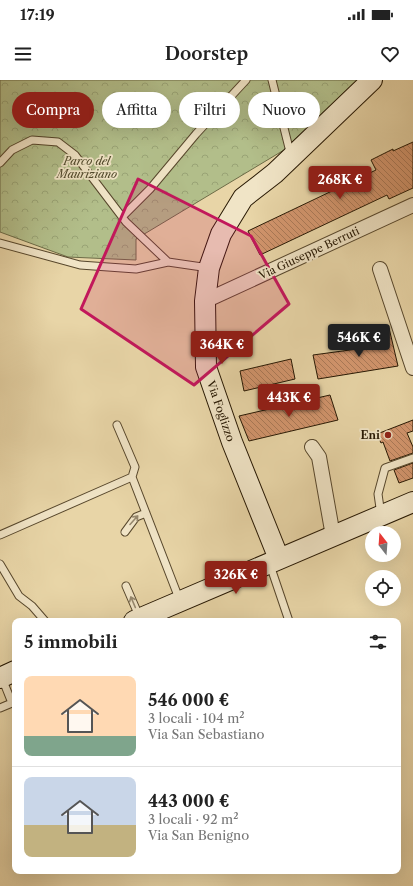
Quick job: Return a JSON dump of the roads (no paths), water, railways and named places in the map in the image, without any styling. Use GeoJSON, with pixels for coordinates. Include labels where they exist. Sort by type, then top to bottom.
{"type":"FeatureCollection","features":[{"type":"Feature","properties":{"kind":"main road","name":"Via Foglizzo"},"geometry":{"type":"LineString","coordinates":[[274,561],[206,367],[205,301],[209,268],[221,234],[243,198],[275,173],[372,80]]}},
{"type":"Feature","properties":{"kind":"main road"},"geometry":{"type":"LineString","coordinates":[[142,618],[413,502]]}},
{"type":"Feature","properties":{"kind":"street","name":"Via Giuseppe Berruti"},"geometry":{"type":"LineString","coordinates":[[205,301],[413,204]]}},
{"type":"Feature","properties":{"kind":"street"},"geometry":{"type":"LineString","coordinates":[[380,269],[413,368]]}},
{"type":"Feature","properties":{"kind":"street"},"geometry":{"type":"LineString","coordinates":[[312,447],[319,457],[333,536]]}},
{"type":"Feature","properties":{"kind":"lane"},"geometry":{"type":"LineString","coordinates":[[122,217],[150,189],[196,134],[246,80]]}},
{"type":"Feature","properties":{"kind":"lane"},"geometry":{"type":"LineString","coordinates":[[272,80],[291,158]]}},
{"type":"Feature","properties":{"kind":"lane"},"geometry":{"type":"LineString","coordinates":[[0,163],[12,150],[32,140],[58,142],[75,155],[126,222],[168,262]]}},
{"type":"Feature","properties":{"kind":"lane"},"geometry":{"type":"LineString","coordinates":[[0,243],[80,265],[136,269],[168,262],[209,268]]}},
{"type":"Feature","properties":{"kind":"lane"},"geometry":{"type":"LineString","coordinates":[[117,425],[135,467],[132,477],[180,601]]}},
{"type":"Feature","properties":{"kind":"lane"},"geometry":{"type":"LineString","coordinates":[[381,516],[378,494],[385,468],[413,458]]}},
{"type":"Feature","properties":{"kind":"lane"},"geometry":{"type":"LineString","coordinates":[[0,535],[132,477]]}},
{"type":"Feature","properties":{"kind":"lane"},"geometry":{"type":"LineString","coordinates":[[125,532],[136,516],[146,513]]}},
{"type":"Feature","properties":{"kind":"lane"},"geometry":{"type":"LineString","coordinates":[[274,561],[288,618]]}},
{"type":"Feature","properties":{"kind":"lane"},"geometry":{"type":"LineString","coordinates":[[0,564],[19,596],[32,606],[42,618]]}},
{"type":"Feature","properties":{"kind":"lane"},"geometry":{"type":"LineString","coordinates":[[126,586],[136,618]]}},
{"type":"Feature","properties":{"kind":"lane"},"geometry":{"type":"LineString","coordinates":[[0,708],[12,703],[6,676]]}},
{"type":"Feature","properties":{"kind":"place","name":"Eni"},"geometry":{"type":"Point","coordinates":[388,435]}},
{"type":"Feature","properties":{"kind":"park label","name":"Parco del Mauriziano"},"geometry":{"type":"Point","coordinates":[87,167]}}]}
